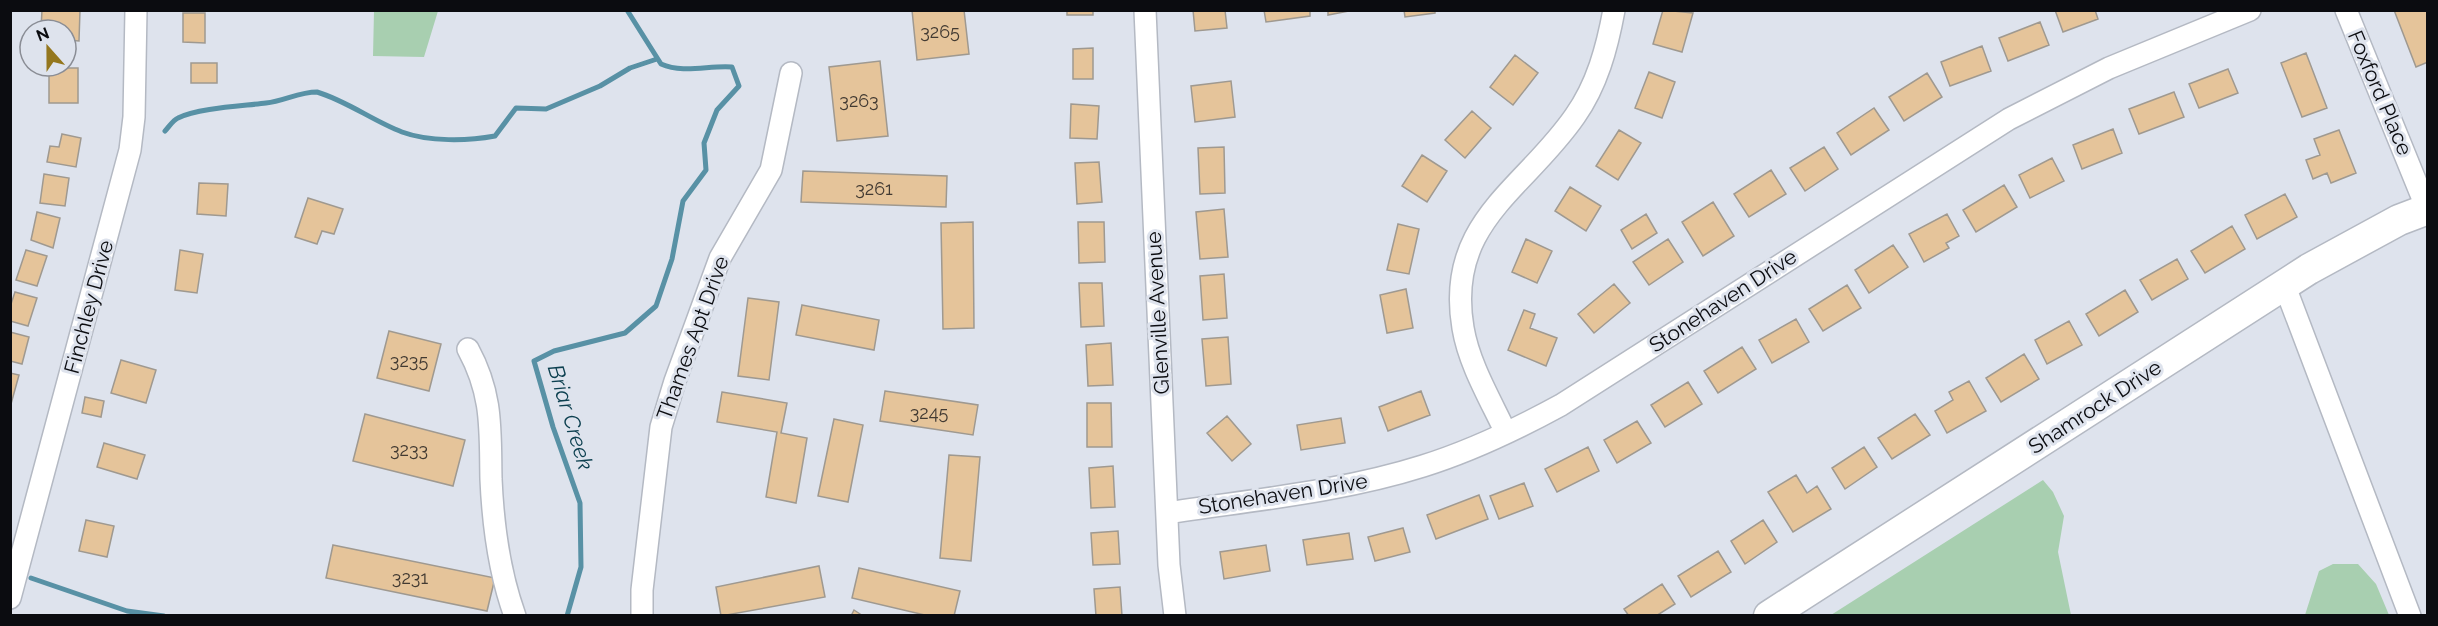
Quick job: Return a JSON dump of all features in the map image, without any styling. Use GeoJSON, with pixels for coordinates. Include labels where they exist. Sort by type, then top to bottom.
{"type":"FeatureCollection","features":[{"type":"Feature","properties":{"kind":"street","name":"Finchley Drive"},"geometry":{"type":"LineString","coordinates":[[10,598],[130,150],[134,117],[136,10]]}},
{"type":"Feature","properties":{"kind":"street","name":"Glenville Avenue"},"geometry":{"type":"LineString","coordinates":[[1145,10],[1167,513],[1175,615]]}},
{"type":"Feature","properties":{"kind":"street"},"geometry":{"type":"LineString","coordinates":[[1506,433],[1474,364],[1463,329],[1460,299],[1464,268],[1474,239],[1487,215],[1566,129],[1588,96],[1609,41],[1614,10]]}},
{"type":"Feature","properties":{"kind":"street","name":"Stonehaven Drive"},"geometry":{"type":"LineString","coordinates":[[1167,513],[1340,486],[1394,475],[1462,453],[1506,433],[1561,405],[2009,119],[2109,68],[2250,10]]}},
{"type":"Feature","properties":{"kind":"street","name":"Foxford Place"},"geometry":{"type":"LineString","coordinates":[[2346,10],[2427,209]]}},
{"type":"Feature","properties":{"kind":"street","name":"Thames Apt Drive"},"geometry":{"type":"LineString","coordinates":[[642,615],[642,590],[661,427],[675,381],[720,258],[771,170],[791,73]]}},
{"type":"Feature","properties":{"kind":"street","name":"Shamrock Drive"},"geometry":{"type":"LineString","coordinates":[[1769,615],[2284,284],[2346,247],[2427,209]]}},
{"type":"Feature","properties":{"kind":"street"},"geometry":{"type":"LineString","coordinates":[[2284,284],[2410,615]]}},
{"type":"Feature","properties":{"kind":"street"},"geometry":{"type":"LineString","coordinates":[[468,349],[480,370],[491,417],[495,540],[515,615]]}},
{"type":"Feature","properties":{"kind":"green space"},"geometry":{"type":"Polygon","coordinates":[[[374,11],[438,11],[424,57],[373,56],[374,11]]]}},
{"type":"Feature","properties":{"kind":"green space"},"geometry":{"type":"Polygon","coordinates":[[[2043,480],[2053,492],[2064,516],[2058,552],[2071,615],[1831,615],[2043,480]]]}},
{"type":"Feature","properties":{"kind":"green space"},"geometry":{"type":"Polygon","coordinates":[[[2333,564],[2358,564],[2376,584],[2389,615],[2305,615],[2319,571],[2333,564]]]}},
{"type":"Feature","properties":{"kind":"building"},"geometry":{"type":"Polygon","coordinates":[[[42,10],[80,10],[79,41],[78,18],[42,18],[42,10]]]}},
{"type":"Feature","properties":{"kind":"building"},"geometry":{"type":"Polygon","coordinates":[[[912,10],[964,10],[969,54],[917,60],[912,10]]]}},
{"type":"Feature","properties":{"kind":"building"},"geometry":{"type":"Polygon","coordinates":[[[1067,10],[1093,10],[1093,15],[1067,15],[1067,10]]]}},
{"type":"Feature","properties":{"kind":"building"},"geometry":{"type":"Polygon","coordinates":[[[1193,10],[1225,10],[1227,28],[1195,31],[1193,10]]]}},
{"type":"Feature","properties":{"kind":"building"},"geometry":{"type":"Polygon","coordinates":[[[1264,10],[1310,10],[1310,16],[1266,22],[1264,10]]]}},
{"type":"Feature","properties":{"kind":"building"},"geometry":{"type":"Polygon","coordinates":[[[1328,10],[1354,10],[1328,15],[1328,10]]]}},
{"type":"Feature","properties":{"kind":"building"},"geometry":{"type":"Polygon","coordinates":[[[1404,10],[1435,10],[1435,13],[1405,17],[1404,10]]]}},
{"type":"Feature","properties":{"kind":"building"},"geometry":{"type":"Polygon","coordinates":[[[1663,10],[1693,13],[1682,52],[1653,44],[1663,10]]]}},
{"type":"Feature","properties":{"kind":"building"},"geometry":{"type":"Polygon","coordinates":[[[2055,10],[2095,10],[2098,19],[2063,32],[2055,10]]]}},
{"type":"Feature","properties":{"kind":"building"},"geometry":{"type":"Polygon","coordinates":[[[2394,10],[2428,10],[2428,62],[2416,67],[2394,10]]]}},
{"type":"Feature","properties":{"kind":"building"},"geometry":{"type":"Polygon","coordinates":[[[183,13],[205,13],[205,43],[183,42],[183,13]]]}},
{"type":"Feature","properties":{"kind":"building"},"geometry":{"type":"Polygon","coordinates":[[[2040,22],[2049,45],[2008,61],[1999,38],[2040,22]]]}},
{"type":"Feature","properties":{"kind":"building"},"geometry":{"type":"Polygon","coordinates":[[[1982,46],[1991,71],[1950,86],[1941,62],[1982,46]]]}},
{"type":"Feature","properties":{"kind":"building"},"geometry":{"type":"Polygon","coordinates":[[[1093,48],[1093,79],[1073,79],[1073,49],[1093,48]]]}},
{"type":"Feature","properties":{"kind":"building"},"geometry":{"type":"Polygon","coordinates":[[[2306,53],[2327,108],[2302,117],[2281,63],[2306,53]]]}},
{"type":"Feature","properties":{"kind":"building"},"geometry":{"type":"Polygon","coordinates":[[[1515,55],[1538,73],[1513,105],[1490,87],[1515,55]]]}},
{"type":"Feature","properties":{"kind":"building"},"geometry":{"type":"Polygon","coordinates":[[[880,61],[888,136],[837,141],[829,67],[880,61]]]}},
{"type":"Feature","properties":{"kind":"building"},"geometry":{"type":"Polygon","coordinates":[[[191,63],[217,63],[217,83],[191,83],[191,63]]]}},
{"type":"Feature","properties":{"kind":"building"},"geometry":{"type":"Polygon","coordinates":[[[2228,69],[2238,93],[2199,108],[2189,84],[2228,69]]]}},
{"type":"Feature","properties":{"kind":"building"},"geometry":{"type":"Polygon","coordinates":[[[1649,72],[1675,82],[1662,118],[1635,108],[1649,72]]]}},
{"type":"Feature","properties":{"kind":"building"},"geometry":{"type":"Polygon","coordinates":[[[1927,73],[1942,97],[1904,121],[1889,97],[1927,73]]]}},
{"type":"Feature","properties":{"kind":"building"},"geometry":{"type":"Polygon","coordinates":[[[49,78],[78,78],[78,103],[49,103],[49,78]]]}},
{"type":"Feature","properties":{"kind":"building"},"geometry":{"type":"Polygon","coordinates":[[[1231,81],[1235,117],[1195,122],[1191,86],[1231,81]]]}},
{"type":"Feature","properties":{"kind":"building"},"geometry":{"type":"Polygon","coordinates":[[[2174,92],[2184,117],[2139,134],[2129,109],[2174,92]]]}},
{"type":"Feature","properties":{"kind":"building"},"geometry":{"type":"Polygon","coordinates":[[[1071,104],[1099,106],[1097,139],[1070,138],[1071,104]]]}},
{"type":"Feature","properties":{"kind":"building"},"geometry":{"type":"Polygon","coordinates":[[[1874,108],[1889,130],[1851,155],[1837,133],[1874,108]]]}},
{"type":"Feature","properties":{"kind":"building"},"geometry":{"type":"Polygon","coordinates":[[[1472,111],[1491,128],[1465,158],[1445,140],[1472,111]]]}},
{"type":"Feature","properties":{"kind":"building"},"geometry":{"type":"Polygon","coordinates":[[[2113,129],[2122,153],[2082,169],[2073,145],[2113,129]]]}},
{"type":"Feature","properties":{"kind":"building"},"geometry":{"type":"Polygon","coordinates":[[[1619,130],[1641,143],[1618,180],[1596,166],[1619,130]]]}},
{"type":"Feature","properties":{"kind":"building"},"geometry":{"type":"Polygon","coordinates":[[[2339,130],[2356,173],[2331,183],[2327,173],[2313,179],[2306,160],[2320,155],[2314,139],[2339,130]]]}},
{"type":"Feature","properties":{"kind":"building"},"geometry":{"type":"Polygon","coordinates":[[[62,134],[81,138],[76,167],[47,162],[50,146],[59,147],[62,134]]]}},
{"type":"Feature","properties":{"kind":"building"},"geometry":{"type":"Polygon","coordinates":[[[1224,147],[1225,193],[1200,194],[1198,148],[1224,147]]]}},
{"type":"Feature","properties":{"kind":"building"},"geometry":{"type":"Polygon","coordinates":[[[1824,147],[1838,169],[1805,191],[1790,168],[1824,147]]]}},
{"type":"Feature","properties":{"kind":"building"},"geometry":{"type":"Polygon","coordinates":[[[1422,155],[1447,171],[1427,202],[1402,186],[1422,155]]]}},
{"type":"Feature","properties":{"kind":"building"},"geometry":{"type":"Polygon","coordinates":[[[2052,158],[2064,181],[2030,198],[2019,175],[2052,158]]]}},
{"type":"Feature","properties":{"kind":"building"},"geometry":{"type":"Polygon","coordinates":[[[1099,162],[1102,202],[1077,204],[1075,163],[1099,162]]]}},
{"type":"Feature","properties":{"kind":"building"},"geometry":{"type":"Polygon","coordinates":[[[1771,170],[1786,194],[1749,217],[1734,194],[1771,170]]]}},
{"type":"Feature","properties":{"kind":"building"},"geometry":{"type":"Polygon","coordinates":[[[803,171],[947,176],[946,207],[801,202],[803,171]]]}},
{"type":"Feature","properties":{"kind":"building"},"geometry":{"type":"Polygon","coordinates":[[[44,174],[69,178],[65,206],[40,203],[44,174]]]}},
{"type":"Feature","properties":{"kind":"building"},"geometry":{"type":"Polygon","coordinates":[[[199,183],[228,184],[226,216],[197,214],[199,183]]]}},
{"type":"Feature","properties":{"kind":"building"},"geometry":{"type":"Polygon","coordinates":[[[2004,185],[2017,207],[1976,232],[1963,210],[2004,185]]]}},
{"type":"Feature","properties":{"kind":"building"},"geometry":{"type":"Polygon","coordinates":[[[1570,187],[1601,206],[1586,231],[1555,211],[1570,187]]]}},
{"type":"Feature","properties":{"kind":"building"},"geometry":{"type":"Polygon","coordinates":[[[2285,194],[2297,217],[2257,239],[2245,215],[2285,194]]]}},
{"type":"Feature","properties":{"kind":"building"},"geometry":{"type":"Polygon","coordinates":[[[308,198],[343,209],[334,234],[322,231],[317,244],[295,237],[308,198]]]}},
{"type":"Feature","properties":{"kind":"building"},"geometry":{"type":"Polygon","coordinates":[[[1713,202],[1734,236],[1703,256],[1682,222],[1713,202]]]}},
{"type":"Feature","properties":{"kind":"building"},"geometry":{"type":"Polygon","coordinates":[[[1224,209],[1228,257],[1200,259],[1196,212],[1224,209]]]}},
{"type":"Feature","properties":{"kind":"building"},"geometry":{"type":"Polygon","coordinates":[[[37,212],[60,218],[53,248],[31,240],[37,212]]]}},
{"type":"Feature","properties":{"kind":"building"},"geometry":{"type":"Polygon","coordinates":[[[1646,214],[1657,233],[1632,249],[1621,230],[1646,214]]]}},
{"type":"Feature","properties":{"kind":"building"},"geometry":{"type":"Polygon","coordinates":[[[1947,214],[1959,236],[1946,243],[1949,248],[1924,262],[1909,234],[1947,214]]]}},
{"type":"Feature","properties":{"kind":"building"},"geometry":{"type":"Polygon","coordinates":[[[973,222],[974,328],[943,329],[941,223],[973,222]]]}},
{"type":"Feature","properties":{"kind":"building"},"geometry":{"type":"Polygon","coordinates":[[[1078,222],[1104,222],[1105,262],[1079,263],[1078,222]]]}},
{"type":"Feature","properties":{"kind":"building"},"geometry":{"type":"Polygon","coordinates":[[[1398,224],[1419,229],[1409,274],[1387,270],[1398,224]]]}},
{"type":"Feature","properties":{"kind":"building"},"geometry":{"type":"Polygon","coordinates":[[[2232,226],[2245,249],[2205,273],[2191,251],[2232,226]]]}},
{"type":"Feature","properties":{"kind":"building"},"geometry":{"type":"Polygon","coordinates":[[[1526,239],[1552,251],[1537,283],[1512,272],[1526,239]]]}},
{"type":"Feature","properties":{"kind":"building"},"geometry":{"type":"Polygon","coordinates":[[[1668,239],[1683,262],[1649,285],[1633,262],[1668,239]]]}},
{"type":"Feature","properties":{"kind":"building"},"geometry":{"type":"Polygon","coordinates":[[[1893,245],[1908,267],[1869,293],[1855,270],[1893,245]]]}},
{"type":"Feature","properties":{"kind":"building"},"geometry":{"type":"Polygon","coordinates":[[[26,250],[47,256],[37,286],[16,280],[26,250]]]}},
{"type":"Feature","properties":{"kind":"building"},"geometry":{"type":"Polygon","coordinates":[[[180,250],[203,254],[197,293],[175,290],[180,250]]]}},
{"type":"Feature","properties":{"kind":"building"},"geometry":{"type":"Polygon","coordinates":[[[2177,259],[2188,279],[2152,300],[2140,280],[2177,259]]]}},
{"type":"Feature","properties":{"kind":"building"},"geometry":{"type":"Polygon","coordinates":[[[1224,274],[1227,318],[1203,320],[1200,276],[1224,274]]]}},
{"type":"Feature","properties":{"kind":"building"},"geometry":{"type":"Polygon","coordinates":[[[1079,283],[1102,283],[1104,326],[1081,327],[1079,283]]]}},
{"type":"Feature","properties":{"kind":"building"},"geometry":{"type":"Polygon","coordinates":[[[1614,284],[1630,303],[1594,333],[1578,314],[1614,284]]]}},
{"type":"Feature","properties":{"kind":"building"},"geometry":{"type":"Polygon","coordinates":[[[1847,285],[1861,308],[1823,331],[1809,309],[1847,285]]]}},
{"type":"Feature","properties":{"kind":"building"},"geometry":{"type":"Polygon","coordinates":[[[1406,289],[1413,328],[1387,333],[1380,295],[1406,289]]]}},
{"type":"Feature","properties":{"kind":"building"},"geometry":{"type":"Polygon","coordinates":[[[2125,290],[2138,312],[2099,336],[2086,314],[2125,290]]]}},
{"type":"Feature","properties":{"kind":"building"},"geometry":{"type":"Polygon","coordinates":[[[15,292],[37,298],[28,326],[10,321],[10,307],[15,292]]]}},
{"type":"Feature","properties":{"kind":"building"},"geometry":{"type":"Polygon","coordinates":[[[748,298],[779,302],[769,380],[738,376],[748,298]]]}},
{"type":"Feature","properties":{"kind":"building"},"geometry":{"type":"Polygon","coordinates":[[[802,305],[879,320],[874,350],[796,335],[802,305]]]}},
{"type":"Feature","properties":{"kind":"building"},"geometry":{"type":"Polygon","coordinates":[[[1524,310],[1535,314],[1530,328],[1557,338],[1546,366],[1508,350],[1524,310]]]}},
{"type":"Feature","properties":{"kind":"building"},"geometry":{"type":"Polygon","coordinates":[[[1796,319],[1809,342],[1772,363],[1759,340],[1796,319]]]}},
{"type":"Feature","properties":{"kind":"building"},"geometry":{"type":"Polygon","coordinates":[[[2069,321],[2082,345],[2047,364],[2035,340],[2069,321]]]}},
{"type":"Feature","properties":{"kind":"building"},"geometry":{"type":"Polygon","coordinates":[[[389,331],[441,344],[429,391],[377,378],[389,331]]]}},
{"type":"Feature","properties":{"kind":"building"},"geometry":{"type":"Polygon","coordinates":[[[10,332],[29,337],[22,364],[10,361],[10,332]]]}},
{"type":"Feature","properties":{"kind":"building"},"geometry":{"type":"Polygon","coordinates":[[[1228,337],[1231,384],[1206,386],[1202,339],[1228,337]]]}},
{"type":"Feature","properties":{"kind":"building"},"geometry":{"type":"Polygon","coordinates":[[[1111,343],[1113,385],[1088,386],[1086,345],[1111,343]]]}},
{"type":"Feature","properties":{"kind":"building"},"geometry":{"type":"Polygon","coordinates":[[[1742,347],[1756,369],[1718,393],[1704,371],[1742,347]]]}},
{"type":"Feature","properties":{"kind":"building"},"geometry":{"type":"Polygon","coordinates":[[[2024,354],[2039,379],[2001,402],[1986,378],[2024,354]]]}},
{"type":"Feature","properties":{"kind":"building"},"geometry":{"type":"Polygon","coordinates":[[[121,360],[156,370],[146,403],[111,393],[121,360]]]}},
{"type":"Feature","properties":{"kind":"building"},"geometry":{"type":"Polygon","coordinates":[[[10,373],[19,375],[11,404],[10,404],[10,373]]]}},
{"type":"Feature","properties":{"kind":"building"},"geometry":{"type":"Polygon","coordinates":[[[1969,381],[1986,411],[1947,433],[1935,411],[1953,400],[1949,392],[1969,381]]]}},
{"type":"Feature","properties":{"kind":"building"},"geometry":{"type":"Polygon","coordinates":[[[1688,382],[1702,404],[1665,427],[1651,405],[1688,382]]]}},
{"type":"Feature","properties":{"kind":"building"},"geometry":{"type":"Polygon","coordinates":[[[885,391],[978,405],[973,435],[880,421],[885,391]]]}},
{"type":"Feature","properties":{"kind":"building"},"geometry":{"type":"Polygon","coordinates":[[[1421,391],[1430,415],[1388,431],[1379,407],[1421,391]]]}},
{"type":"Feature","properties":{"kind":"building"},"geometry":{"type":"Polygon","coordinates":[[[722,392],[787,403],[781,433],[807,438],[796,503],[766,497],[777,432],[717,422],[722,392]]]}},
{"type":"Feature","properties":{"kind":"building"},"geometry":{"type":"Polygon","coordinates":[[[85,397],[104,401],[101,417],[82,413],[85,397]]]}},
{"type":"Feature","properties":{"kind":"building"},"geometry":{"type":"Polygon","coordinates":[[[1087,403],[1111,403],[1112,447],[1087,447],[1087,403]]]}},
{"type":"Feature","properties":{"kind":"building"},"geometry":{"type":"Polygon","coordinates":[[[365,414],[465,440],[453,486],[353,461],[365,414]]]}},
{"type":"Feature","properties":{"kind":"building"},"geometry":{"type":"Polygon","coordinates":[[[1915,414],[1930,435],[1892,459],[1878,438],[1915,414]]]}},
{"type":"Feature","properties":{"kind":"building"},"geometry":{"type":"Polygon","coordinates":[[[1227,416],[1251,444],[1232,461],[1207,433],[1227,416]]]}},
{"type":"Feature","properties":{"kind":"building"},"geometry":{"type":"Polygon","coordinates":[[[1341,418],[1345,443],[1301,450],[1297,425],[1341,418]]]}},
{"type":"Feature","properties":{"kind":"building"},"geometry":{"type":"Polygon","coordinates":[[[834,419],[863,425],[848,502],[818,496],[834,419]]]}},
{"type":"Feature","properties":{"kind":"building"},"geometry":{"type":"Polygon","coordinates":[[[1637,421],[1651,443],[1617,463],[1604,440],[1637,421]]]}},
{"type":"Feature","properties":{"kind":"building"},"geometry":{"type":"Polygon","coordinates":[[[104,443],[145,455],[137,479],[97,467],[104,443]]]}},
{"type":"Feature","properties":{"kind":"building"},"geometry":{"type":"Polygon","coordinates":[[[1588,447],[1599,471],[1557,492],[1545,469],[1588,447]]]}},
{"type":"Feature","properties":{"kind":"building"},"geometry":{"type":"Polygon","coordinates":[[[1864,447],[1877,467],[1845,489],[1832,468],[1864,447]]]}},
{"type":"Feature","properties":{"kind":"building"},"geometry":{"type":"Polygon","coordinates":[[[949,455],[980,457],[971,561],[940,558],[949,455]]]}},
{"type":"Feature","properties":{"kind":"building"},"geometry":{"type":"Polygon","coordinates":[[[1113,466],[1115,507],[1091,508],[1089,468],[1113,466]]]}},
{"type":"Feature","properties":{"kind":"building"},"geometry":{"type":"Polygon","coordinates":[[[1796,475],[1807,493],[1817,486],[1831,509],[1793,532],[1768,492],[1796,475]]]}},
{"type":"Feature","properties":{"kind":"building"},"geometry":{"type":"Polygon","coordinates":[[[1524,483],[1533,506],[1499,519],[1490,496],[1524,483]]]}},
{"type":"Feature","properties":{"kind":"building"},"geometry":{"type":"Polygon","coordinates":[[[1479,495],[1488,519],[1436,539],[1427,515],[1479,495]]]}},
{"type":"Feature","properties":{"kind":"building"},"geometry":{"type":"Polygon","coordinates":[[[86,520],[114,526],[107,557],[79,551],[86,520]]]}},
{"type":"Feature","properties":{"kind":"building"},"geometry":{"type":"Polygon","coordinates":[[[1763,520],[1777,542],[1745,564],[1731,541],[1763,520]]]}},
{"type":"Feature","properties":{"kind":"building"},"geometry":{"type":"Polygon","coordinates":[[[1403,528],[1410,552],[1375,561],[1368,537],[1403,528]]]}},
{"type":"Feature","properties":{"kind":"building"},"geometry":{"type":"Polygon","coordinates":[[[1118,531],[1120,564],[1093,565],[1091,533],[1118,531]]]}},
{"type":"Feature","properties":{"kind":"building"},"geometry":{"type":"Polygon","coordinates":[[[1349,533],[1353,559],[1307,565],[1303,540],[1349,533]]]}},
{"type":"Feature","properties":{"kind":"building"},"geometry":{"type":"Polygon","coordinates":[[[333,545],[495,578],[487,611],[326,578],[333,545]]]}},
{"type":"Feature","properties":{"kind":"building"},"geometry":{"type":"Polygon","coordinates":[[[1266,545],[1270,571],[1224,579],[1220,552],[1266,545]]]}},
{"type":"Feature","properties":{"kind":"building"},"geometry":{"type":"Polygon","coordinates":[[[1718,551],[1731,572],[1691,597],[1678,576],[1718,551]]]}},
{"type":"Feature","properties":{"kind":"building"},"geometry":{"type":"Polygon","coordinates":[[[819,566],[825,597],[721,616],[716,587],[819,566]]]}},
{"type":"Feature","properties":{"kind":"building"},"geometry":{"type":"Polygon","coordinates":[[[859,568],[960,591],[954,616],[929,616],[852,598],[859,568]]]}},
{"type":"Feature","properties":{"kind":"building"},"geometry":{"type":"Polygon","coordinates":[[[1662,584],[1675,604],[1656,616],[1629,616],[1624,609],[1662,584]]]}},
{"type":"Feature","properties":{"kind":"building"},"geometry":{"type":"Polygon","coordinates":[[[1120,587],[1122,616],[1096,616],[1094,589],[1120,587]]]}},
{"type":"Feature","properties":{"kind":"building"},"geometry":{"type":"Polygon","coordinates":[[[854,610],[863,616],[851,616],[854,610]]]}},
{"type":"Feature","properties":{"kind":"waterway","name":"Briar Creek"},"geometry":{"type":"LineString","coordinates":[[567,616],[581,567],[580,503],[553,427],[534,361],[554,351],[625,333],[656,306],[672,259],[683,201],[706,170],[704,143],[717,110],[739,86],[732,67],[688,69],[661,64],[627,10]]}},
{"type":"Feature","properties":{"kind":"waterway"},"geometry":{"type":"LineString","coordinates":[[165,131],[176,119],[197,112],[273,102],[304,93],[317,92],[339,100],[402,132],[424,138],[448,140],[484,138],[495,136],[516,108],[546,109],[600,86],[630,68],[657,59]]}},
{"type":"Feature","properties":{"kind":"waterway"},"geometry":{"type":"LineString","coordinates":[[31,578],[127,611],[164,616]]}}]}
